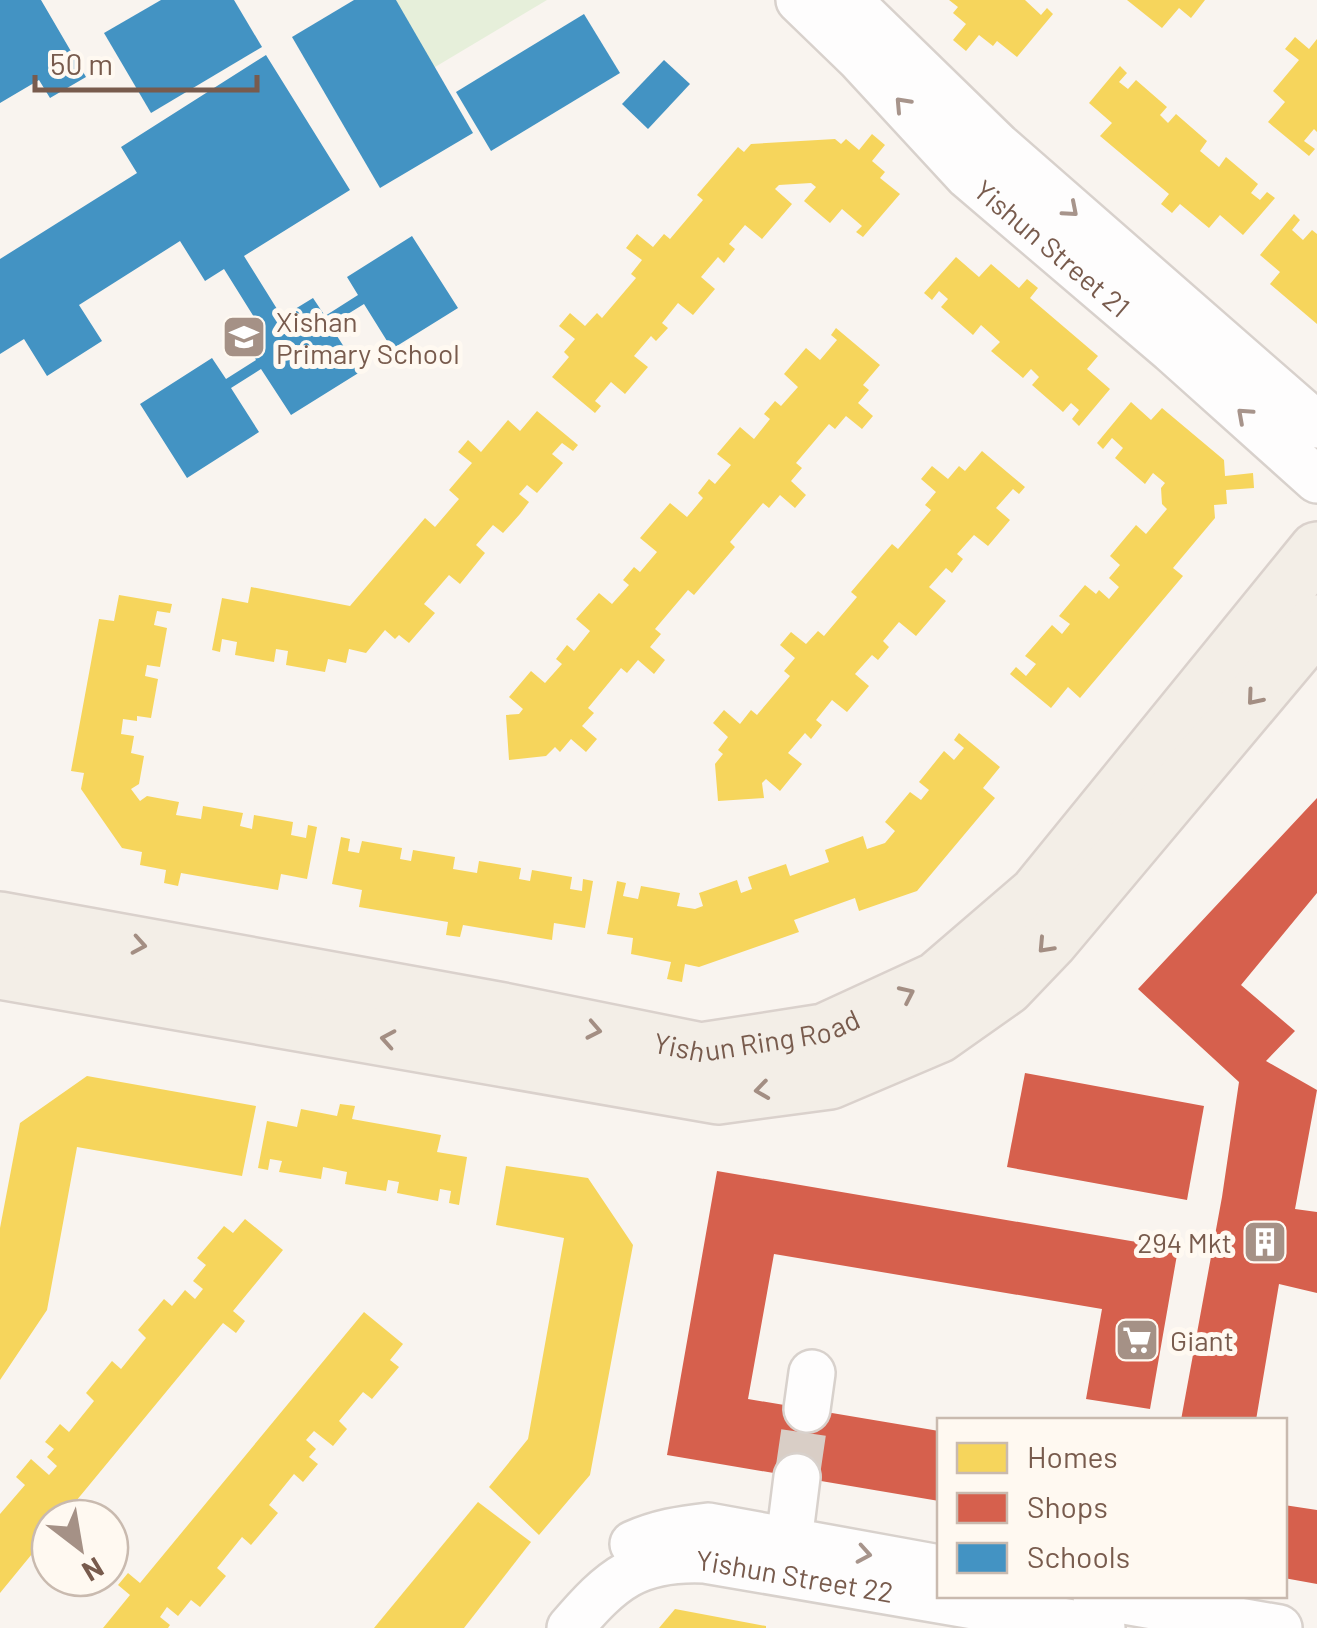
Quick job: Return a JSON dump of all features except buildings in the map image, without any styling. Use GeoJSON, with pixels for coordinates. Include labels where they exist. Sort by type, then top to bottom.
{"type":"FeatureCollection","features":[{"type":"Feature","properties":{"kind":"main road","name":"Yishun Ring Road"},"geometry":{"type":"LineString","coordinates":[[0,920],[498,1010],[701,1051],[824,1032],[937,980],[1037,894],[1317,550]]}},
{"type":"Feature","properties":{"kind":"main road","name":"Yishun Ring Road"},"geometry":{"type":"LineString","coordinates":[[0,970],[718,1096],[830,1081],[938,1035],[1006,987],[1050,941],[1317,623]]}},
{"type":"Feature","properties":{"kind":"street","name":"Yishun Street 21"},"geometry":{"type":"LineString","coordinates":[[800,0],[860,58],[983,161],[1317,424]]}},
{"type":"Feature","properties":{"kind":"street","name":"Yishun Street 21"},"geometry":{"type":"LineString","coordinates":[[848,0],[983,161],[1172,350],[1317,480]]}},
{"type":"Feature","properties":{"kind":"street"},"geometry":{"type":"LineString","coordinates":[[789,1541],[797,1477]]}},
{"type":"Feature","properties":{"kind":"street","name":"Yishun Street 22"},"geometry":{"type":"LineString","coordinates":[[538,1628],[574,1585],[598,1564],[654,1535],[679,1529],[708,1526],[937,1567]]}},
{"type":"Feature","properties":{"kind":"street","name":"Yishun Street 22"},"geometry":{"type":"LineString","coordinates":[[570,1628],[612,1583],[636,1570],[680,1559],[1102,1628]]}},
{"type":"Feature","properties":{"kind":"street"},"geometry":{"type":"LineString","coordinates":[[1107,1598],[1279,1628]]}},
{"type":"Feature","properties":{"kind":"green space"},"geometry":{"type":"Polygon","coordinates":[[[374,0],[547,0],[420,76],[374,0]]]}},
{"type":"Feature","properties":{"kind":"tunnel"},"geometry":{"type":"LineString","coordinates":[[797,1477],[807,1409]]}},
{"type":"Feature","properties":{"kind":"place","name":"Xishan Primary School"},"geometry":{"type":"Point","coordinates":[244,337]}},
{"type":"Feature","properties":{"kind":"place","name":"294 Mkt"},"geometry":{"type":"Point","coordinates":[1265,1242]}},
{"type":"Feature","properties":{"kind":"place","name":"Giant"},"geometry":{"type":"Point","coordinates":[1137,1340]}}]}
